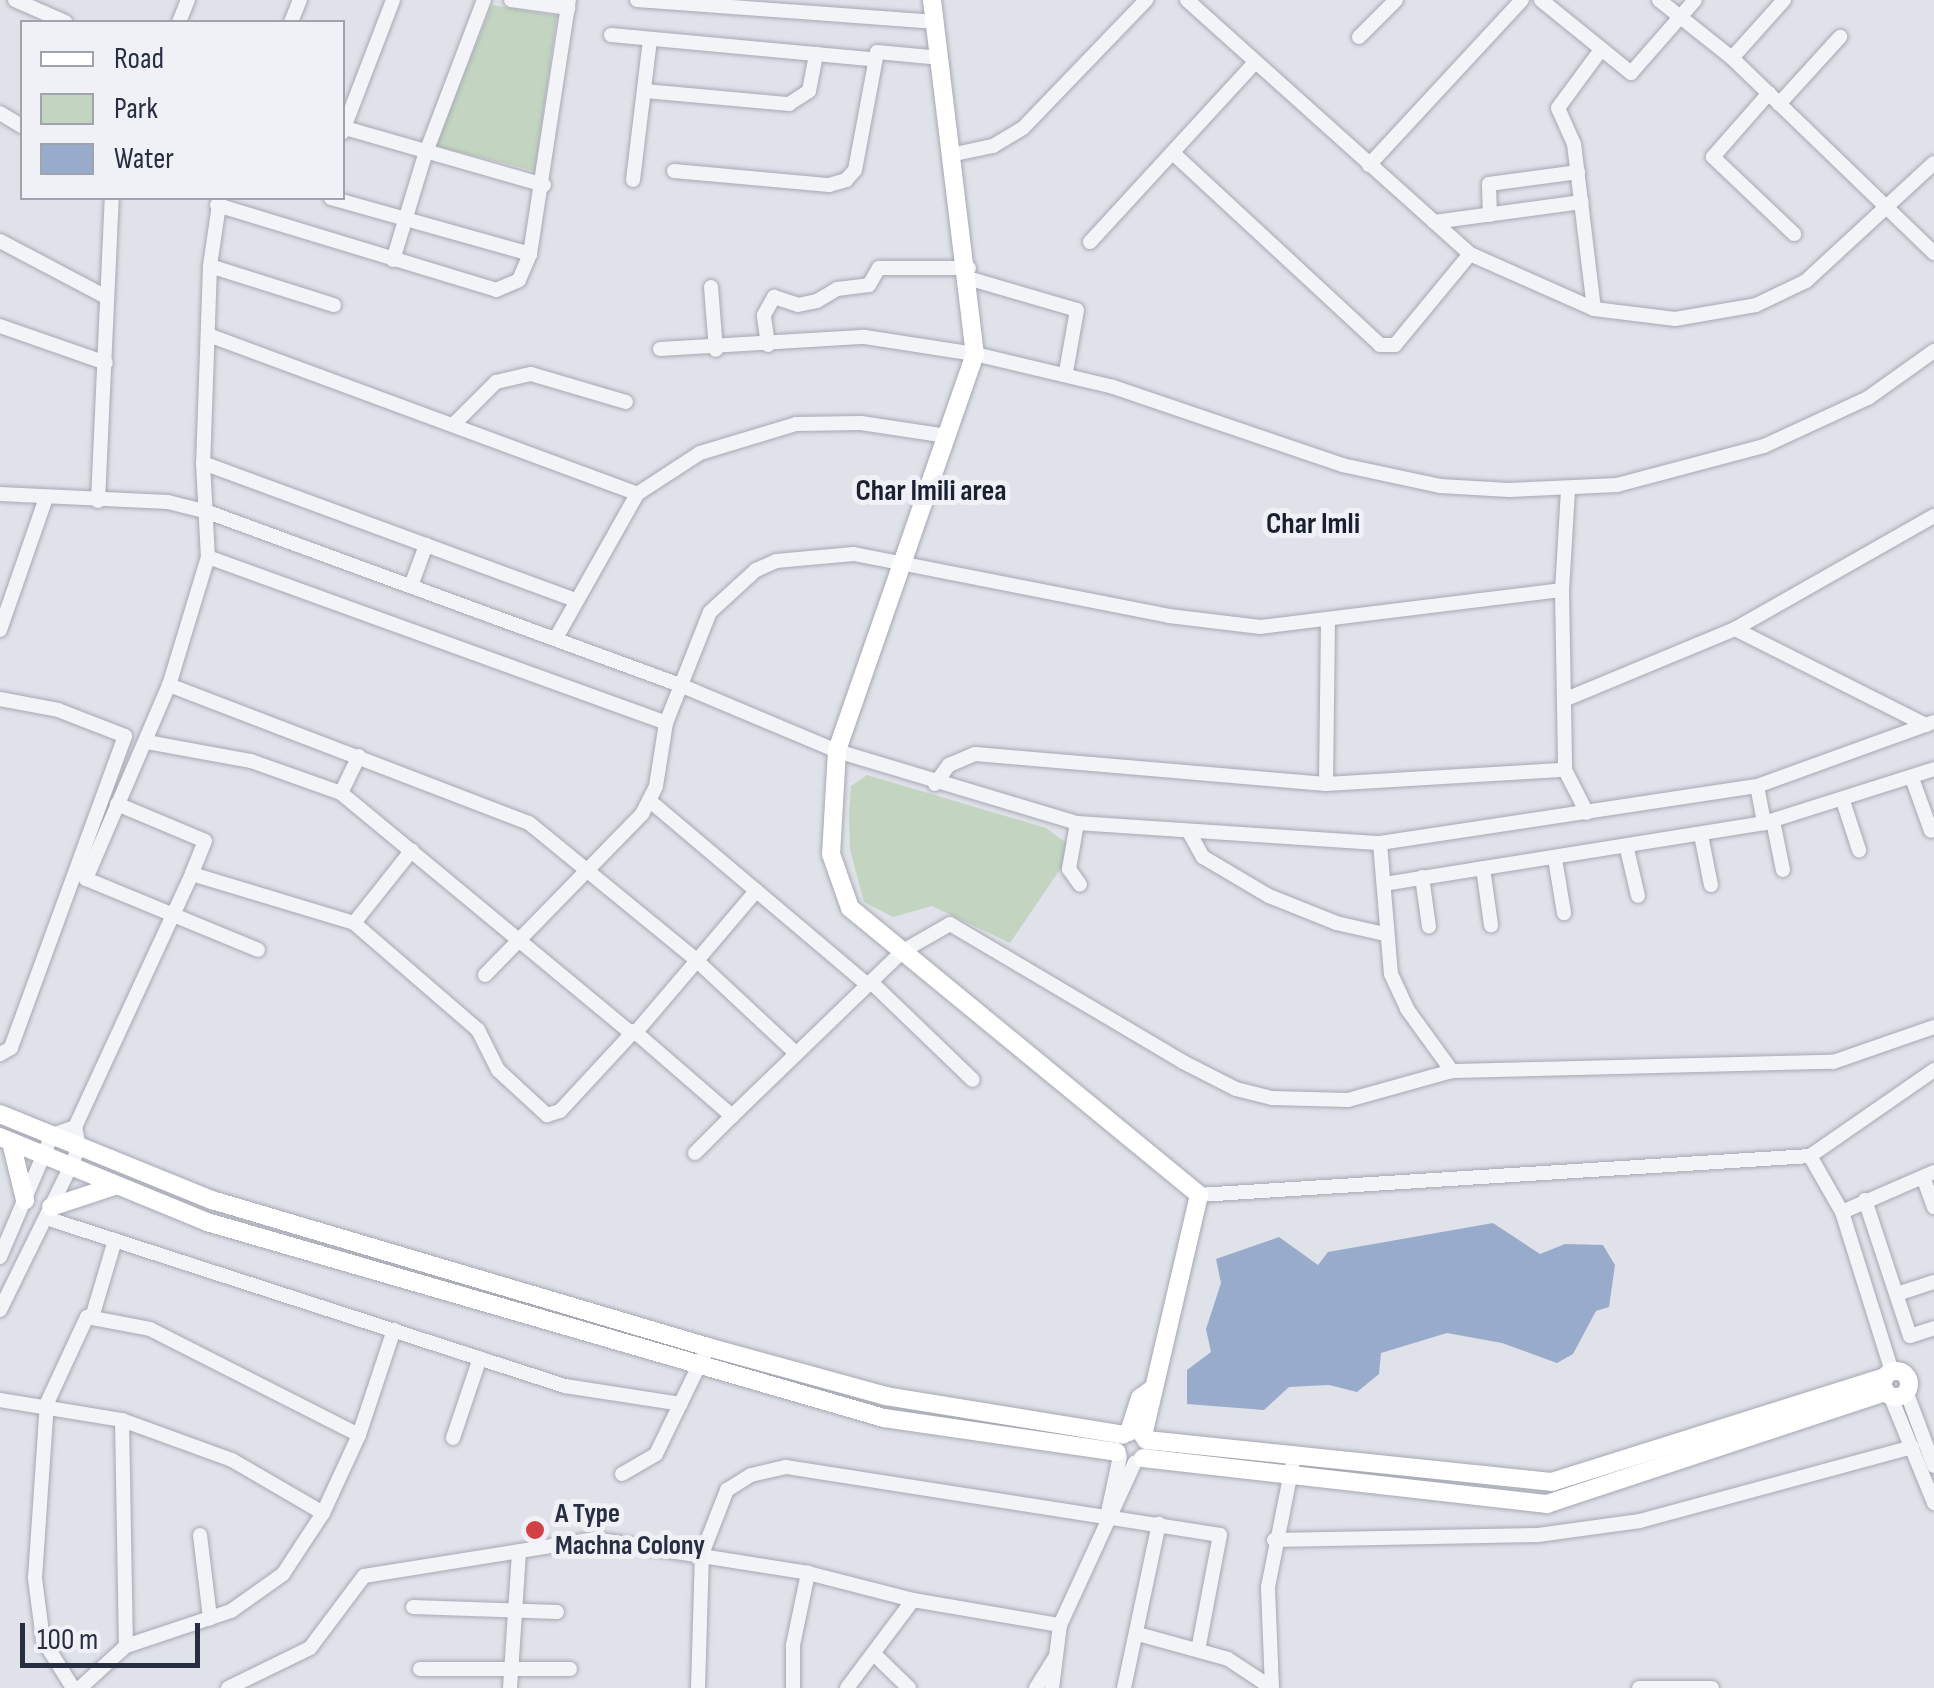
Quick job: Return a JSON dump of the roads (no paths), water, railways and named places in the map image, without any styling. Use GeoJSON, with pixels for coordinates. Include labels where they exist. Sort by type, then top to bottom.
{"type":"FeatureCollection","features":[{"type":"Feature","properties":{"kind":"main road"},"geometry":{"type":"LineString","coordinates":[[932,0],[970,274],[976,354],[837,751],[829,802],[835,878],[850,908],[1199,1195],[1151,1390],[1132,1446]]}},
{"type":"Feature","properties":{"kind":"main road"},"geometry":{"type":"LineString","coordinates":[[0,1114],[172,1186],[704,1356]]}},
{"type":"Feature","properties":{"kind":"main road"},"geometry":{"type":"LineString","coordinates":[[6,1139],[162,1204],[296,1248],[704,1356],[1045,1431],[1290,1478],[1547,1504],[1892,1385]]}},
{"type":"Feature","properties":{"kind":"main road"},"geometry":{"type":"LineString","coordinates":[[6,1139],[23,1168],[25,1200]]}},
{"type":"Feature","properties":{"kind":"main road"},"geometry":{"type":"LineString","coordinates":[[48,1213],[116,1186]]}},
{"type":"Feature","properties":{"kind":"main road"},"geometry":{"type":"LineString","coordinates":[[162,1204],[172,1186]]}},
{"type":"Feature","properties":{"kind":"main road"},"geometry":{"type":"LineString","coordinates":[[296,1248],[303,1227]]}},
{"type":"Feature","properties":{"kind":"main road"},"geometry":{"type":"LineString","coordinates":[[1132,1446],[1552,1482],[1892,1385]]}},
{"type":"Feature","properties":{"kind":"street"},"geometry":{"type":"LineString","coordinates":[[15,0],[61,20]]}},
{"type":"Feature","properties":{"kind":"street"},"geometry":{"type":"LineString","coordinates":[[345,127],[394,0]]}},
{"type":"Feature","properties":{"kind":"street"},"geometry":{"type":"LineString","coordinates":[[394,260],[425,154],[484,0]]}},
{"type":"Feature","properties":{"kind":"street"},"geometry":{"type":"LineString","coordinates":[[258,950],[86,878],[170,685],[208,557],[203,462],[211,336],[210,266],[218,201],[496,290],[519,280],[530,254],[544,184],[568,4],[511,0]]}},
{"type":"Feature","properties":{"kind":"street"},"geometry":{"type":"LineString","coordinates":[[636,0],[739,2],[936,22]]}},
{"type":"Feature","properties":{"kind":"street"},"geometry":{"type":"LineString","coordinates":[[955,154],[993,146],[1022,128],[1146,0]]}},
{"type":"Feature","properties":{"kind":"street"},"geometry":{"type":"LineString","coordinates":[[1187,0],[1253,64],[1470,254],[1594,310],[1675,320],[1756,305],[1806,281],[1934,163]]}},
{"type":"Feature","properties":{"kind":"street"},"geometry":{"type":"LineString","coordinates":[[1359,37],[1396,0]]}},
{"type":"Feature","properties":{"kind":"street"},"geometry":{"type":"LineString","coordinates":[[1369,165],[1522,0]]}},
{"type":"Feature","properties":{"kind":"street"},"geometry":{"type":"LineString","coordinates":[[1541,0],[1600,51],[1635,72],[1695,0]]}},
{"type":"Feature","properties":{"kind":"street"},"geometry":{"type":"LineString","coordinates":[[1659,0],[1732,58],[1934,253]]}},
{"type":"Feature","properties":{"kind":"street"},"geometry":{"type":"LineString","coordinates":[[1732,58],[1784,0]]}},
{"type":"Feature","properties":{"kind":"street"},"geometry":{"type":"LineString","coordinates":[[611,35],[872,60],[891,51],[942,58]]}},
{"type":"Feature","properties":{"kind":"street"},"geometry":{"type":"LineString","coordinates":[[1794,234],[1713,157],[1840,37]]}},
{"type":"Feature","properties":{"kind":"street"},"geometry":{"type":"LineString","coordinates":[[633,180],[650,40]]}},
{"type":"Feature","properties":{"kind":"street"},"geometry":{"type":"LineString","coordinates":[[1594,310],[1578,172],[1558,108],[1600,51]]}},
{"type":"Feature","properties":{"kind":"street"},"geometry":{"type":"LineString","coordinates":[[645,91],[789,104],[808,91],[816,54]]}},
{"type":"Feature","properties":{"kind":"street"},"geometry":{"type":"LineString","coordinates":[[674,172],[829,186],[846,180],[855,170],[872,60]]}},
{"type":"Feature","properties":{"kind":"street"},"geometry":{"type":"LineString","coordinates":[[1090,242],[1253,64]]}},
{"type":"Feature","properties":{"kind":"street"},"geometry":{"type":"LineString","coordinates":[[345,130],[544,184]]}},
{"type":"Feature","properties":{"kind":"street"},"geometry":{"type":"LineString","coordinates":[[1173,153],[1380,345],[1396,345],[1470,254]]}},
{"type":"Feature","properties":{"kind":"street"},"geometry":{"type":"LineString","coordinates":[[1490,214],[1489,184],[1578,172]]}},
{"type":"Feature","properties":{"kind":"street"},"geometry":{"type":"LineString","coordinates":[[98,502],[112,200]]}},
{"type":"Feature","properties":{"kind":"street"},"geometry":{"type":"LineString","coordinates":[[337,200],[530,254]]}},
{"type":"Feature","properties":{"kind":"street"},"geometry":{"type":"LineString","coordinates":[[1434,222],[1582,202]]}},
{"type":"Feature","properties":{"kind":"street"},"geometry":{"type":"LineString","coordinates":[[0,241],[106,297]]}},
{"type":"Feature","properties":{"kind":"street"},"geometry":{"type":"LineString","coordinates":[[210,266],[334,306]]}},
{"type":"Feature","properties":{"kind":"street"},"geometry":{"type":"LineString","coordinates":[[768,345],[764,315],[774,297],[798,305],[817,301],[837,289],[869,284],[879,268],[970,274],[1077,310],[1066,372]]}},
{"type":"Feature","properties":{"kind":"street"},"geometry":{"type":"LineString","coordinates":[[711,286],[716,350]]}},
{"type":"Feature","properties":{"kind":"street"},"geometry":{"type":"LineString","coordinates":[[0,326],[106,363]]}},
{"type":"Feature","properties":{"kind":"street"},"geometry":{"type":"LineString","coordinates":[[211,336],[638,494]]}},
{"type":"Feature","properties":{"kind":"street"},"geometry":{"type":"LineString","coordinates":[[660,349],[716,350],[865,337],[976,354],[1066,372],[1342,466],[1440,486],[1568,490],[1687,469],[1764,446],[1825,422],[1929,356],[1934,374]]}},
{"type":"Feature","properties":{"kind":"street"},"geometry":{"type":"LineString","coordinates":[[453,425],[496,382],[531,374],[626,402]]}},
{"type":"Feature","properties":{"kind":"street"},"geometry":{"type":"LineString","coordinates":[[556,638],[638,494],[700,454],[796,424],[861,422],[946,436]]}},
{"type":"Feature","properties":{"kind":"street"},"geometry":{"type":"LineString","coordinates":[[203,462],[576,600]]}},
{"type":"Feature","properties":{"kind":"street"},"geometry":{"type":"LineString","coordinates":[[1568,490],[1562,590],[1565,770],[1587,812]]}},
{"type":"Feature","properties":{"kind":"street"},"geometry":{"type":"LineString","coordinates":[[0,494],[44,501],[168,502],[205,511],[680,685],[837,751],[935,784],[1077,823],[1380,843],[1757,786],[1930,724]]}},
{"type":"Feature","properties":{"kind":"street"},"geometry":{"type":"LineString","coordinates":[[0,630],[44,501]]}},
{"type":"Feature","properties":{"kind":"street"},"geometry":{"type":"LineString","coordinates":[[1566,699],[1735,629],[1934,516]]}},
{"type":"Feature","properties":{"kind":"street"},"geometry":{"type":"LineString","coordinates":[[411,586],[426,545]]}},
{"type":"Feature","properties":{"kind":"street"},"geometry":{"type":"LineString","coordinates":[[484,975],[591,871],[650,801],[666,724],[710,612],[756,570],[788,559],[854,554],[1211,622],[1328,623],[1562,590]]}},
{"type":"Feature","properties":{"kind":"street"},"geometry":{"type":"LineString","coordinates":[[208,557],[666,724]]}},
{"type":"Feature","properties":{"kind":"street"},"geometry":{"type":"LineString","coordinates":[[1326,784],[1328,623]]}},
{"type":"Feature","properties":{"kind":"street"},"geometry":{"type":"LineString","coordinates":[[1735,629],[1930,724]]}},
{"type":"Feature","properties":{"kind":"street"},"geometry":{"type":"LineString","coordinates":[[170,685],[493,804],[591,871],[798,1054]]}},
{"type":"Feature","properties":{"kind":"street"},"geometry":{"type":"LineString","coordinates":[[0,699],[58,710],[124,736],[11,1048],[0,1054]]}},
{"type":"Feature","properties":{"kind":"street"},"geometry":{"type":"LineString","coordinates":[[147,742],[251,761],[340,793],[732,1116]]}},
{"type":"Feature","properties":{"kind":"street"},"geometry":{"type":"LineString","coordinates":[[935,784],[949,765],[975,754],[1326,784],[1565,770]]}},
{"type":"Feature","properties":{"kind":"street"},"geometry":{"type":"LineString","coordinates":[[340,793],[359,756]]}},
{"type":"Feature","properties":{"kind":"street"},"geometry":{"type":"LineString","coordinates":[[1384,884],[1627,849],[1769,822],[1934,769]]}},
{"type":"Feature","properties":{"kind":"street"},"geometry":{"type":"LineString","coordinates":[[1912,778],[1931,830]]}},
{"type":"Feature","properties":{"kind":"street"},"geometry":{"type":"LineString","coordinates":[[1757,786],[1783,870]]}},
{"type":"Feature","properties":{"kind":"street"},"geometry":{"type":"LineString","coordinates":[[650,801],[870,984],[973,1080]]}},
{"type":"Feature","properties":{"kind":"street"},"geometry":{"type":"LineString","coordinates":[[1843,801],[1859,850]]}},
{"type":"Feature","properties":{"kind":"street"},"geometry":{"type":"LineString","coordinates":[[0,1310],[70,1168],[79,1146],[75,1126],[206,841],[117,804]]}},
{"type":"Feature","properties":{"kind":"street"},"geometry":{"type":"LineString","coordinates":[[1077,823],[1069,869],[1080,885]]}},
{"type":"Feature","properties":{"kind":"street"},"geometry":{"type":"LineString","coordinates":[[1189,832],[1203,857],[1269,896],[1336,923],[1384,934]]}},
{"type":"Feature","properties":{"kind":"street"},"geometry":{"type":"LineString","coordinates":[[1702,835],[1711,885]]}},
{"type":"Feature","properties":{"kind":"street"},"geometry":{"type":"LineString","coordinates":[[1380,843],[1384,934],[1391,974],[1407,1009],[1452,1072]]}},
{"type":"Feature","properties":{"kind":"street"},"geometry":{"type":"LineString","coordinates":[[1627,849],[1638,896]]}},
{"type":"Feature","properties":{"kind":"street"},"geometry":{"type":"LineString","coordinates":[[354,923],[412,850]]}},
{"type":"Feature","properties":{"kind":"street"},"geometry":{"type":"LineString","coordinates":[[1555,858],[1564,913]]}},
{"type":"Feature","properties":{"kind":"street"},"geometry":{"type":"LineString","coordinates":[[1483,868],[1492,925]]}},
{"type":"Feature","properties":{"kind":"street"},"geometry":{"type":"LineString","coordinates":[[192,874],[354,923],[478,1030],[498,1070],[541,1114],[560,1111],[756,890]]}},
{"type":"Feature","properties":{"kind":"street"},"geometry":{"type":"LineString","coordinates":[[1422,877],[1428,927]]}},
{"type":"Feature","properties":{"kind":"street"},"geometry":{"type":"LineString","coordinates":[[695,1153],[903,950],[939,926],[962,926],[1184,1062],[1254,1095],[1348,1100],[1452,1072],[1834,1062],[1934,1027]]}},
{"type":"Feature","properties":{"kind":"street"},"geometry":{"type":"LineString","coordinates":[[1199,1195],[1810,1156],[1934,1070]]}},
{"type":"Feature","properties":{"kind":"street"},"geometry":{"type":"LineString","coordinates":[[0,1256],[52,1136],[75,1126]]}},
{"type":"Feature","properties":{"kind":"street"},"geometry":{"type":"LineString","coordinates":[[1810,1156],[1842,1212],[1892,1385],[1934,1503]]}},
{"type":"Feature","properties":{"kind":"street"},"geometry":{"type":"LineString","coordinates":[[1842,1212],[1929,1174],[1934,1207]]}},
{"type":"Feature","properties":{"kind":"street"},"geometry":{"type":"LineString","coordinates":[[1865,1200],[1910,1336],[1934,1328]]}},
{"type":"Feature","properties":{"kind":"street"},"geometry":{"type":"LineString","coordinates":[[48,1213],[116,1240],[565,1386],[682,1404]]}},
{"type":"Feature","properties":{"kind":"street"},"geometry":{"type":"LineString","coordinates":[[116,1240],[93,1314],[82,1323],[47,1403],[34,1578],[43,1640],[76,1688],[126,1646],[210,1618],[283,1574],[322,1514],[358,1435],[394,1330]]}},
{"type":"Feature","properties":{"kind":"street"},"geometry":{"type":"LineString","coordinates":[[1896,1294],[1934,1282]]}},
{"type":"Feature","properties":{"kind":"street"},"geometry":{"type":"LineString","coordinates":[[93,1314],[150,1329],[358,1435]]}},
{"type":"Feature","properties":{"kind":"street"},"geometry":{"type":"LineString","coordinates":[[622,1474],[656,1454],[704,1356]]}},
{"type":"Feature","properties":{"kind":"street"},"geometry":{"type":"LineString","coordinates":[[453,1438],[480,1358]]}},
{"type":"Feature","properties":{"kind":"street"},"geometry":{"type":"LineString","coordinates":[[1892,1385],[1934,1466]]}},
{"type":"Feature","properties":{"kind":"street"},"geometry":{"type":"LineString","coordinates":[[0,1400],[47,1403],[122,1420],[232,1460],[322,1514]]}},
{"type":"Feature","properties":{"kind":"street"},"geometry":{"type":"LineString","coordinates":[[122,1420],[126,1646]]}},
{"type":"Feature","properties":{"kind":"street"},"geometry":{"type":"LineString","coordinates":[[1052,1688],[1060,1625],[1108,1514],[1132,1446]]}},
{"type":"Feature","properties":{"kind":"street"},"geometry":{"type":"LineString","coordinates":[[1274,1540],[1538,1535],[1589,1528],[1640,1520],[1912,1447]]}},
{"type":"Feature","properties":{"kind":"street"},"geometry":{"type":"LineString","coordinates":[[1272,1688],[1266,1643],[1274,1540],[1294,1457]]}},
{"type":"Feature","properties":{"kind":"street"},"geometry":{"type":"LineString","coordinates":[[698,1688],[702,1554],[727,1490],[752,1475],[786,1467],[1220,1534],[1198,1650]]}},
{"type":"Feature","properties":{"kind":"street"},"geometry":{"type":"LineString","coordinates":[[1129,1687],[1159,1524]]}},
{"type":"Feature","properties":{"kind":"street"},"geometry":{"type":"LineString","coordinates":[[200,1535],[210,1618]]}},
{"type":"Feature","properties":{"kind":"street"},"geometry":{"type":"LineString","coordinates":[[228,1688],[310,1648],[364,1576],[600,1539],[808,1572],[913,1600],[1060,1625]]}},
{"type":"Feature","properties":{"kind":"street"},"geometry":{"type":"LineString","coordinates":[[510,1688],[520,1551]]}},
{"type":"Feature","properties":{"kind":"street"},"geometry":{"type":"LineString","coordinates":[[794,1688],[793,1645],[808,1572]]}},
{"type":"Feature","properties":{"kind":"street"},"geometry":{"type":"LineString","coordinates":[[847,1688],[876,1656],[913,1600]]}},
{"type":"Feature","properties":{"kind":"street"},"geometry":{"type":"LineString","coordinates":[[413,1607],[557,1612]]}},
{"type":"Feature","properties":{"kind":"street"},"geometry":{"type":"LineString","coordinates":[[1138,1634],[1228,1659],[1272,1688]]}},
{"type":"Feature","properties":{"kind":"street"},"geometry":{"type":"LineString","coordinates":[[876,1656],[909,1688]]}},
{"type":"Feature","properties":{"kind":"street"},"geometry":{"type":"LineString","coordinates":[[1036,1688],[1055,1657]]}},
{"type":"Feature","properties":{"kind":"street"},"geometry":{"type":"LineString","coordinates":[[420,1669],[570,1669]]}},
{"type":"Feature","properties":{"kind":"street"},"geometry":{"type":"LineString","coordinates":[[1639,1688],[1712,1688]]}},
{"type":"Feature","properties":{"kind":"water"},"geometry":{"type":"Polygon","coordinates":[[[1493,1223],[1540,1254],[1565,1244],[1603,1245],[1615,1265],[1609,1307],[1596,1311],[1573,1354],[1557,1363],[1502,1343],[1447,1333],[1381,1353],[1379,1374],[1357,1392],[1329,1385],[1289,1387],[1264,1410],[1187,1404],[1187,1370],[1211,1352],[1206,1329],[1221,1283],[1216,1259],[1279,1237],[1318,1265],[1328,1252],[1493,1223]]]}},
{"type":"Feature","properties":{"kind":"place","name":"A Type Machna Colony"},"geometry":{"type":"Point","coordinates":[535,1530]}},
{"type":"Feature","properties":{"kind":"district","name":"Char Imili area"},"geometry":{"type":"Point","coordinates":[931,491]}},
{"type":"Feature","properties":{"kind":"district","name":"Char Imli"},"geometry":{"type":"Point","coordinates":[1313,524]}}]}
